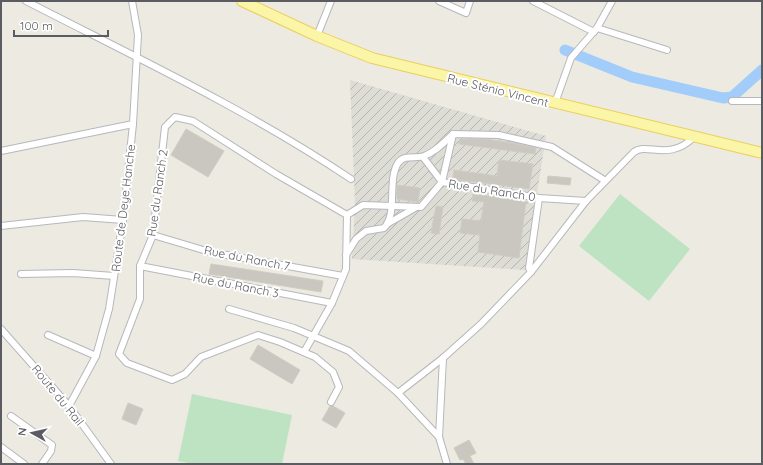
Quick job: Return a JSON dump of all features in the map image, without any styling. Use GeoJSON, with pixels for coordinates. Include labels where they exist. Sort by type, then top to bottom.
{"type":"FeatureCollection","features":[{"type":"Feature","properties":{"kind":"main road","name":"Rue Sténio Vincent"},"geometry":{"type":"LineString","coordinates":[[245,2],[317,36],[372,58],[762,153]]}},
{"type":"Feature","properties":{"kind":"street"},"geometry":{"type":"LineString","coordinates":[[26,1],[233,108],[311,152],[351,178]]}},
{"type":"Feature","properties":{"kind":"street","name":"Route de Deye Hanche"},"geometry":{"type":"LineString","coordinates":[[69,406],[96,356],[109,309],[123,220],[133,124],[138,35],[132,1]]}},
{"type":"Feature","properties":{"kind":"street"},"geometry":{"type":"LineString","coordinates":[[317,36],[331,1]]}},
{"type":"Feature","properties":{"kind":"street"},"geometry":{"type":"LineString","coordinates":[[439,1],[466,14],[470,1]]}},
{"type":"Feature","properties":{"kind":"street"},"geometry":{"type":"LineString","coordinates":[[533,1],[596,30],[667,50]]}},
{"type":"Feature","properties":{"kind":"street"},"geometry":{"type":"LineString","coordinates":[[555,103],[575,54],[596,30],[612,1]]}},
{"type":"Feature","properties":{"kind":"street"},"geometry":{"type":"LineString","coordinates":[[732,101],[762,101]]}},
{"type":"Feature","properties":{"kind":"street","name":"Rue du Ranch 2"},"geometry":{"type":"LineString","coordinates":[[304,352],[258,335],[201,357],[185,374],[172,380],[128,363],[119,354],[140,299],[140,266],[153,235],[165,127],[175,117],[193,121],[276,174],[347,215]]}},
{"type":"Feature","properties":{"kind":"street"},"geometry":{"type":"LineString","coordinates":[[1,151],[133,124]]}},
{"type":"Feature","properties":{"kind":"street"},"geometry":{"type":"LineString","coordinates":[[387,225],[394,176],[400,160],[404,158],[423,156],[438,149],[453,134],[499,135],[552,147],[604,180]]}},
{"type":"Feature","properties":{"kind":"street","name":"Rue du Ranch 0"},"geometry":{"type":"LineString","coordinates":[[453,134],[442,182],[539,198],[586,201]]}},
{"type":"Feature","properties":{"kind":"street"},"geometry":{"type":"LineString","coordinates":[[398,393],[443,358],[481,324],[531,272],[604,180],[636,150],[675,150],[682,147],[694,137]]}},
{"type":"Feature","properties":{"kind":"street"},"geometry":{"type":"LineString","coordinates":[[331,402],[339,387],[333,372],[315,357],[304,352],[332,303],[346,269],[347,215],[363,205],[391,205],[415,208],[421,207],[442,182],[423,156]]}},
{"type":"Feature","properties":{"kind":"street"},"geometry":{"type":"LineString","coordinates":[[531,272],[529,268],[539,198]]}},
{"type":"Feature","properties":{"kind":"street"},"geometry":{"type":"LineString","coordinates":[[346,255],[360,235],[366,231],[378,229],[387,225],[415,208]]}},
{"type":"Feature","properties":{"kind":"street"},"geometry":{"type":"LineString","coordinates":[[1,226],[83,217],[123,220]]}},
{"type":"Feature","properties":{"kind":"street","name":"Rue du Ranch 7"},"geometry":{"type":"LineString","coordinates":[[153,235],[210,252],[343,276]]}},
{"type":"Feature","properties":{"kind":"street","name":"Rue du Ranch 3"},"geometry":{"type":"LineString","coordinates":[[140,266],[332,303]]}},
{"type":"Feature","properties":{"kind":"street"},"geometry":{"type":"LineString","coordinates":[[21,274],[74,273],[114,276]]}},
{"type":"Feature","properties":{"kind":"street"},"geometry":{"type":"LineString","coordinates":[[229,309],[294,328],[349,351],[398,393],[439,437]]}},
{"type":"Feature","properties":{"kind":"street","name":"Route du Rail"},"geometry":{"type":"LineString","coordinates":[[1,329],[69,406],[111,464]]}},
{"type":"Feature","properties":{"kind":"street"},"geometry":{"type":"LineString","coordinates":[[48,335],[96,356]]}},
{"type":"Feature","properties":{"kind":"street"},"geometry":{"type":"LineString","coordinates":[[443,358],[439,437],[447,464]]}},
{"type":"Feature","properties":{"kind":"street"},"geometry":{"type":"LineString","coordinates":[[11,416],[52,445],[51,452],[42,464]]}},
{"type":"Feature","properties":{"kind":"street"},"geometry":{"type":"LineString","coordinates":[[1,447],[24,464]]}},
{"type":"Feature","properties":{"kind":"shaded area"},"geometry":{"type":"Polygon","coordinates":[[[350,80],[546,136],[525,270],[352,259],[355,205],[350,80]]]}},
{"type":"Feature","properties":{"kind":"green space"},"geometry":{"type":"Polygon","coordinates":[[[620,194],[690,249],[649,301],[579,246],[620,194]]]}},
{"type":"Feature","properties":{"kind":"green space"},"geometry":{"type":"Polygon","coordinates":[[[192,394],[292,415],[282,464],[193,464],[178,461],[192,394]]]}},
{"type":"Feature","properties":{"kind":"building"},"geometry":{"type":"Polygon","coordinates":[[[186,129],[224,151],[208,177],[171,155],[186,129]]]}},
{"type":"Feature","properties":{"kind":"building"},"geometry":{"type":"Polygon","coordinates":[[[460,139],[486,139],[536,148],[535,154],[459,144],[460,139]]]}},
{"type":"Feature","properties":{"kind":"building"},"geometry":{"type":"Polygon","coordinates":[[[499,160],[533,164],[529,189],[453,179],[454,170],[497,176],[499,160]]]}},
{"type":"Feature","properties":{"kind":"building"},"geometry":{"type":"Polygon","coordinates":[[[548,176],[571,178],[570,185],[547,183],[548,176]]]}},
{"type":"Feature","properties":{"kind":"building"},"geometry":{"type":"Polygon","coordinates":[[[397,185],[420,188],[418,202],[397,199],[397,185]]]}},
{"type":"Feature","properties":{"kind":"building"},"geometry":{"type":"Polygon","coordinates":[[[473,194],[526,201],[519,258],[478,252],[480,235],[460,233],[462,219],[481,221],[484,202],[472,201],[473,194]]]}},
{"type":"Feature","properties":{"kind":"building"},"geometry":{"type":"Polygon","coordinates":[[[436,206],[443,207],[439,234],[431,233],[436,206]]]}},
{"type":"Feature","properties":{"kind":"building"},"geometry":{"type":"Polygon","coordinates":[[[211,264],[323,281],[321,292],[209,274],[211,264]]]}},
{"type":"Feature","properties":{"kind":"building"},"geometry":{"type":"Polygon","coordinates":[[[258,345],[300,370],[292,384],[250,359],[258,345]]]}},
{"type":"Feature","properties":{"kind":"building"},"geometry":{"type":"Polygon","coordinates":[[[128,403],[143,409],[136,425],[122,419],[128,403]]]}},
{"type":"Feature","properties":{"kind":"building"},"geometry":{"type":"Polygon","coordinates":[[[330,406],[333,406],[345,413],[336,428],[322,420],[330,406]]]}},
{"type":"Feature","properties":{"kind":"building"},"geometry":{"type":"Polygon","coordinates":[[[469,440],[476,453],[470,456],[474,464],[466,464],[463,459],[460,460],[454,448],[469,440]]]}},
{"type":"Feature","properties":{"kind":"waterway"},"geometry":{"type":"LineString","coordinates":[[565,50],[632,77],[723,98],[732,97],[762,70]]}}]}
